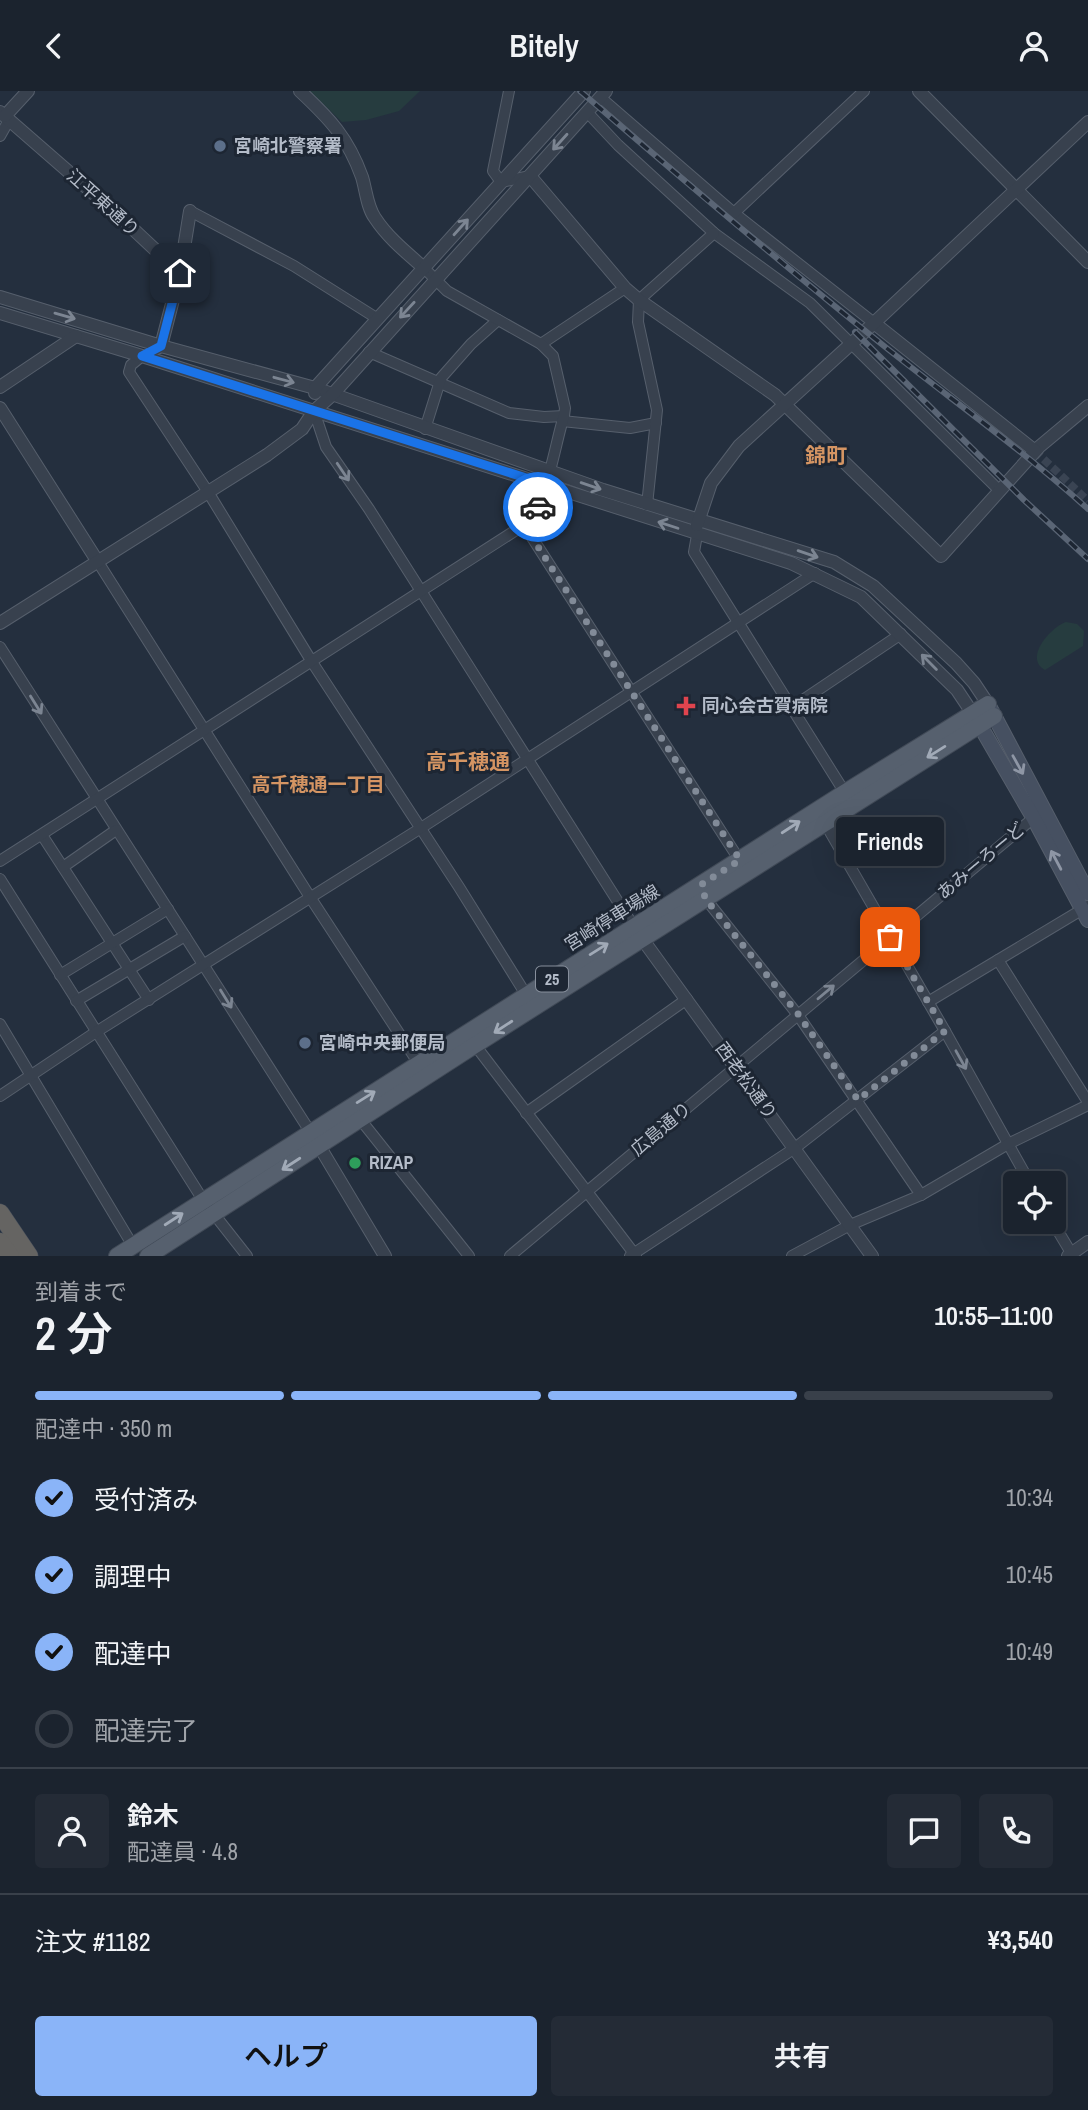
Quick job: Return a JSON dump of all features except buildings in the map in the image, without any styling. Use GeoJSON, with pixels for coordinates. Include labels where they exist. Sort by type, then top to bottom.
{"type":"FeatureCollection","features":[{"type":"Feature","properties":{"kind":"highway"},"geometry":{"type":"LineString","coordinates":[[0,1213],[29,1256]]}},
{"type":"Feature","properties":{"kind":"highway"},"geometry":{"type":"LineString","coordinates":[[0,1242],[9,1256]]}},
{"type":"Feature","properties":{"kind":"main road","name":"宮崎停車場線"},"geometry":{"type":"LineString","coordinates":[[148,1256],[213,1214],[315,1139],[849,798],[984,715]]}},
{"type":"Feature","properties":{"kind":"main road"},"geometry":{"type":"LineString","coordinates":[[984,715],[1038,814],[1086,912]]}},
{"type":"Feature","properties":{"kind":"main road"},"geometry":{"type":"LineString","coordinates":[[1038,814],[1088,893]]}},
{"type":"Feature","properties":{"kind":"main road","name":"宮崎停車場線"},"geometry":{"type":"LineString","coordinates":[[117,1256],[203,1200],[315,1139],[360,1119],[423,1070],[475,1045],[530,1001]]}},
{"type":"Feature","properties":{"kind":"street"},"geometry":{"type":"LineString","coordinates":[[0,136],[5,116],[28,91]]}},
{"type":"Feature","properties":{"kind":"street"},"geometry":{"type":"LineString","coordinates":[[0,861],[524,525],[534,515],[565,408],[553,356],[541,344],[447,291],[396,244],[373,216],[347,142],[326,115],[300,91]]}},
{"type":"Feature","properties":{"kind":"street"},"geometry":{"type":"LineString","coordinates":[[501,182],[493,171],[509,91]]}},
{"type":"Feature","properties":{"kind":"street"},"geometry":{"type":"LineString","coordinates":[[584,91],[315,388],[314,411],[326,447],[369,509],[638,933]]}},
{"type":"Feature","properties":{"kind":"street"},"geometry":{"type":"LineString","coordinates":[[734,213],[863,91]]}},
{"type":"Feature","properties":{"kind":"street"},"geometry":{"type":"LineString","coordinates":[[919,91],[1085,255]]}},
{"type":"Feature","properties":{"kind":"street"},"geometry":{"type":"LineString","coordinates":[[0,624],[267,455],[302,429],[314,411],[332,395],[603,94],[734,213],[1035,451]]}},
{"type":"Feature","properties":{"kind":"street"},"geometry":{"type":"LineString","coordinates":[[587,112],[618,145],[714,233],[810,303],[1000,491]]}},
{"type":"Feature","properties":{"kind":"street","name":"江平東通り"},"geometry":{"type":"LineString","coordinates":[[5,116],[180,273]]}},
{"type":"Feature","properties":{"kind":"street"},"geometry":{"type":"LineString","coordinates":[[849,798],[694,552],[697,519],[711,483],[739,446],[1088,122]]}},
{"type":"Feature","properties":{"kind":"street"},"geometry":{"type":"LineString","coordinates":[[501,182],[530,176]]}},
{"type":"Feature","properties":{"kind":"street"},"geometry":{"type":"LineString","coordinates":[[530,176],[625,288],[785,404],[941,556],[1035,451],[1088,406]]}},
{"type":"Feature","properties":{"kind":"street"},"geometry":{"type":"LineString","coordinates":[[378,319],[294,266],[190,211],[180,273],[161,346],[142,356],[131,365],[129,372],[208,492],[312,661],[530,1001]]}},
{"type":"Feature","properties":{"kind":"street"},"geometry":{"type":"LineString","coordinates":[[647,505],[656,402],[638,322],[639,300],[714,233]]}},
{"type":"Feature","properties":{"kind":"street"},"geometry":{"type":"LineString","coordinates":[[541,344],[625,288]]}},
{"type":"Feature","properties":{"kind":"street"},"geometry":{"type":"LineString","coordinates":[[0,297],[161,346],[315,388],[697,535],[791,563],[815,573],[861,597],[984,715]]}},
{"type":"Feature","properties":{"kind":"street"},"geometry":{"type":"LineString","coordinates":[[0,313],[314,411],[697,519],[834,562],[873,586],[956,663],[974,683],[984,715]]}},
{"type":"Feature","properties":{"kind":"street"},"geometry":{"type":"LineString","coordinates":[[425,429],[439,384],[448,369],[498,320]]}},
{"type":"Feature","properties":{"kind":"street"},"geometry":{"type":"LineString","coordinates":[[0,387],[76,336]]}},
{"type":"Feature","properties":{"kind":"street"},"geometry":{"type":"LineString","coordinates":[[369,352],[509,413],[630,428],[656,423]]}},
{"type":"Feature","properties":{"kind":"street"},"geometry":{"type":"LineString","coordinates":[[0,408],[423,1070]]}},
{"type":"Feature","properties":{"kind":"street"},"geometry":{"type":"LineString","coordinates":[[524,525],[743,866]]}},
{"type":"Feature","properties":{"kind":"street"},"geometry":{"type":"LineString","coordinates":[[0,1095],[421,828],[815,573]]}},
{"type":"Feature","properties":{"kind":"street"},"geometry":{"type":"LineString","coordinates":[[791,708],[901,634]]}},
{"type":"Feature","properties":{"kind":"street"},"geometry":{"type":"LineString","coordinates":[[0,647],[315,1139],[385,1256]]}},
{"type":"Feature","properties":{"kind":"street","name":"あみーろーど"},"geometry":{"type":"LineString","coordinates":[[736,1067],[1038,814]]}},
{"type":"Feature","properties":{"kind":"street"},"geometry":{"type":"LineString","coordinates":[[821,816],[1023,1171]]}},
{"type":"Feature","properties":{"kind":"street"},"geometry":{"type":"LineString","coordinates":[[63,867],[116,830]]}},
{"type":"Feature","properties":{"kind":"street"},"geometry":{"type":"LineString","coordinates":[[42,835],[149,1000]]}},
{"type":"Feature","properties":{"kind":"street"},"geometry":{"type":"LineString","coordinates":[[0,879],[203,1200],[247,1256]]}},
{"type":"Feature","properties":{"kind":"street"},"geometry":{"type":"LineString","coordinates":[[703,891],[798,1014],[921,1195]]}},
{"type":"Feature","properties":{"kind":"street"},"geometry":{"type":"LineString","coordinates":[[60,975],[168,909]]}},
{"type":"Feature","properties":{"kind":"street"},"geometry":{"type":"LineString","coordinates":[[928,1002],[1086,912]]}},
{"type":"Feature","properties":{"kind":"street","name":"西老松通り"},"geometry":{"type":"LineString","coordinates":[[638,933],[872,1256]]}},
{"type":"Feature","properties":{"kind":"street"},"geometry":{"type":"LineString","coordinates":[[76,1001],[185,936]]}},
{"type":"Feature","properties":{"kind":"street"},"geometry":{"type":"LineString","coordinates":[[792,1256],[850,1226],[921,1195],[1008,1144],[1088,1104],[998,960]]}},
{"type":"Feature","properties":{"kind":"street"},"geometry":{"type":"LineString","coordinates":[[526,1113],[687,999]]}},
{"type":"Feature","properties":{"kind":"street"},"geometry":{"type":"LineString","coordinates":[[0,1024],[133,1246]]}},
{"type":"Feature","properties":{"kind":"street"},"geometry":{"type":"LineString","coordinates":[[475,1045],[633,1255],[795,1148],[945,1031]]}},
{"type":"Feature","properties":{"kind":"street","name":"広島通り"},"geometry":{"type":"LineString","coordinates":[[510,1256],[736,1067]]}},
{"type":"Feature","properties":{"kind":"street"},"geometry":{"type":"LineString","coordinates":[[360,1119],[469,1256]]}},
{"type":"Feature","properties":{"kind":"street"},"geometry":{"type":"LineString","coordinates":[[1059,1234],[1071,1255],[1088,1242]]}},
{"type":"Feature","properties":{"kind":"green space"},"geometry":{"type":"Polygon","coordinates":[[[310,91],[420,91],[399,111],[366,120],[342,122],[310,91]]]}},
{"type":"Feature","properties":{"kind":"green space"},"geometry":{"type":"Polygon","coordinates":[[[1066,622],[1077,624],[1084,631],[1083,646],[1045,670],[1039,665],[1038,651],[1047,636],[1066,622]]]}},
{"type":"Feature","properties":{"kind":"tunnel"},"geometry":{"type":"LineString","coordinates":[[1035,451],[1088,501]]}},
{"type":"Feature","properties":{"kind":"railway"},"geometry":{"type":"LineString","coordinates":[[580,91],[811,286],[1088,509]]}},
{"type":"Feature","properties":{"kind":"railway"},"geometry":{"type":"LineString","coordinates":[[855,332],[1024,500],[1088,559]]}},
{"type":"Feature","properties":{"kind":"way so far"},"geometry":{"type":"LineString","coordinates":[[538,507],[530,521],[524,525],[740,860],[702,884],[705,898],[798,1014],[858,1100],[945,1031],[890,937]]}},
{"type":"Feature","properties":{"kind":"place","name":"宮崎北警察署"},"geometry":{"type":"Point","coordinates":[220,146]}},
{"type":"Feature","properties":{"kind":"place","name":"同心会古賀病院"},"geometry":{"type":"Point","coordinates":[686,706]}},
{"type":"Feature","properties":{"kind":"place","name":"Friends"},"geometry":{"type":"Point","coordinates":[890,937]}},
{"type":"Feature","properties":{"kind":"place","name":"宮崎中央郵便局"},"geometry":{"type":"Point","coordinates":[305,1043]}},
{"type":"Feature","properties":{"kind":"place","name":"RIZAP"},"geometry":{"type":"Point","coordinates":[355,1163]}},
{"type":"Feature","properties":{"kind":"district","name":"錦町"},"geometry":{"type":"Point","coordinates":[826,456]}},
{"type":"Feature","properties":{"kind":"district","name":"高千穂通"},"geometry":{"type":"Point","coordinates":[468,762]}},
{"type":"Feature","properties":{"kind":"district","name":"高千穂通一丁目"},"geometry":{"type":"Point","coordinates":[318,784]}},
{"type":"Feature","properties":{"kind":"route"},"geometry":{"type":"LineString","coordinates":[[180,273],[161,346],[142,356],[545,484],[538,507]]}}]}
